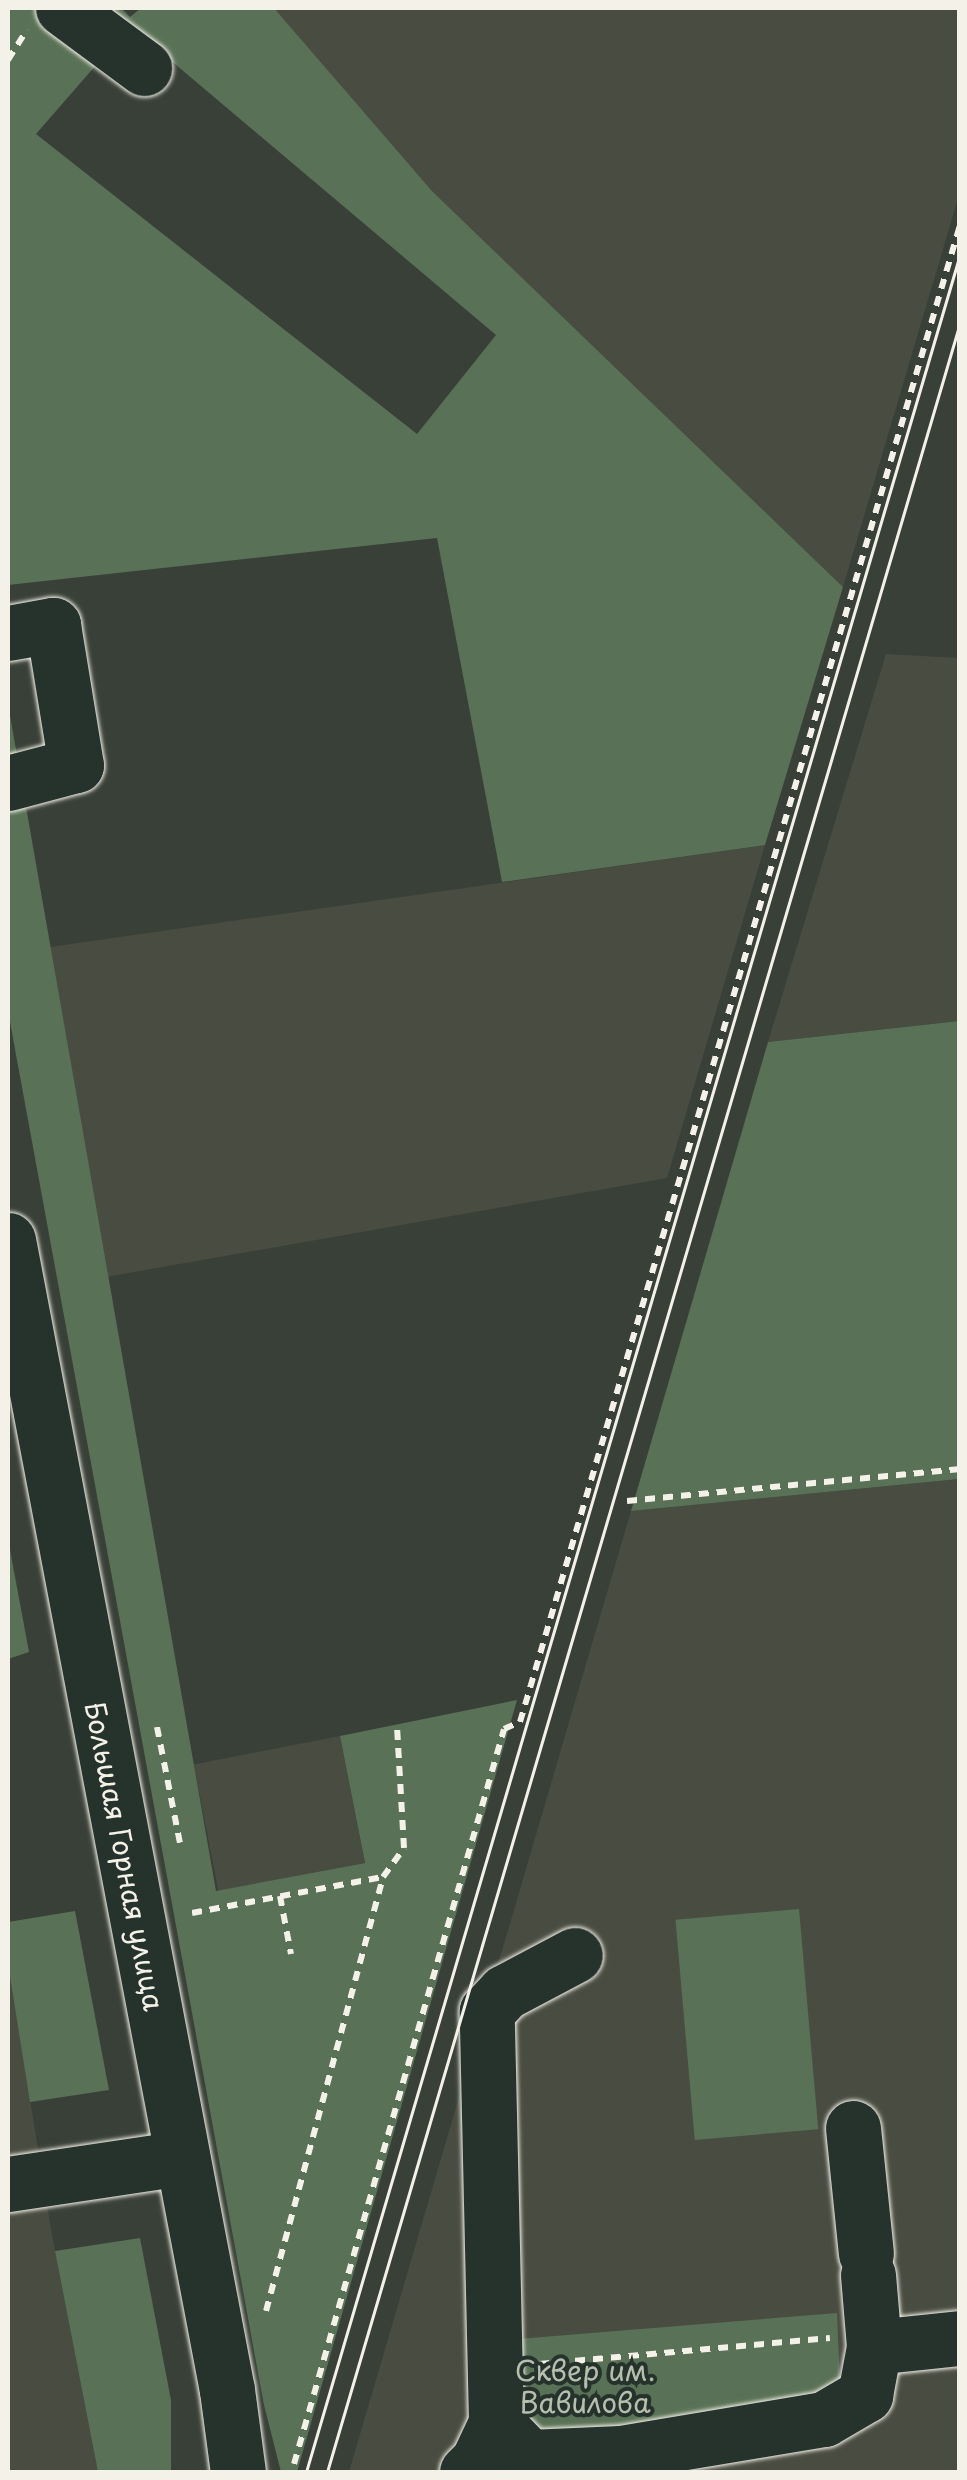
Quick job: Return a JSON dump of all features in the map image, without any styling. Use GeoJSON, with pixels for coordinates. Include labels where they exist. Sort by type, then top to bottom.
{"type":"FeatureCollection","features":[{"type":"Feature","properties":{"kind":"main road"},"geometry":{"type":"LineString","coordinates":[[63,8],[144,68]]}},
{"type":"Feature","properties":{"kind":"main road"},"geometry":{"type":"LineString","coordinates":[[8,633],[52,625],[76,765],[8,783]]}},
{"type":"Feature","properties":{"kind":"main road","name":"Большая Горная улица"},"geometry":{"type":"LineString","coordinates":[[8,1240],[18,1353],[181,2158],[238,2472]]}},
{"type":"Feature","properties":{"kind":"main road"},"geometry":{"type":"LineString","coordinates":[[467,2472],[478,2461],[496,2423],[487,2011],[505,1992],[575,1955]]}},
{"type":"Feature","properties":{"kind":"main road"},"geometry":{"type":"LineString","coordinates":[[496,2423],[529,2456],[620,2453],[824,2418],[865,2395],[874,2341],[853,2128]]}},
{"type":"Feature","properties":{"kind":"main road"},"geometry":{"type":"LineString","coordinates":[[8,2184],[181,2158]]}},
{"type":"Feature","properties":{"kind":"main road"},"geometry":{"type":"LineString","coordinates":[[874,2341],[960,2338]]}},
{"type":"Feature","properties":{"kind":"path"},"geometry":{"type":"LineString","coordinates":[[294,2464],[504,1729],[520,1722],[960,225]]}},
{"type":"Feature","properties":{"kind":"path"},"geometry":{"type":"LineString","coordinates":[[627,1501],[960,1469]]}},
{"type":"Feature","properties":{"kind":"path"},"geometry":{"type":"LineString","coordinates":[[266,2311],[382,1877],[404,1848],[396,1724]]}},
{"type":"Feature","properties":{"kind":"path"},"geometry":{"type":"LineString","coordinates":[[157,1727],[180,1843]]}},
{"type":"Feature","properties":{"kind":"path"},"geometry":{"type":"LineString","coordinates":[[192,1913],[382,1877]]}},
{"type":"Feature","properties":{"kind":"path"},"geometry":{"type":"LineString","coordinates":[[280,1896],[291,1954]]}},
{"type":"Feature","properties":{"kind":"path"},"geometry":{"type":"LineString","coordinates":[[493,2368],[874,2341]]}},
{"type":"Feature","properties":{"kind":"shaded area"},"geometry":{"type":"Polygon","coordinates":[[[274,8],[959,8],[959,195],[843,587],[432,191],[274,8]]]}},
{"type":"Feature","properties":{"kind":"shaded area"},"geometry":{"type":"Polygon","coordinates":[[[886,654],[959,658],[959,1021],[768,1042],[886,654]]]}},
{"type":"Feature","properties":{"kind":"shaded area"},"geometry":{"type":"Polygon","coordinates":[[[765,845],[667,1178],[106,1277],[50,947],[765,845]]]}},
{"type":"Feature","properties":{"kind":"shaded area"},"geometry":{"type":"Polygon","coordinates":[[[959,1479],[959,2472],[349,2472],[631,1511],[959,1479]]]}},
{"type":"Feature","properties":{"kind":"shaded area"},"geometry":{"type":"Polygon","coordinates":[[[340,1736],[365,1863],[218,1891],[194,1764],[340,1736]]]}},
{"type":"Feature","properties":{"kind":"shaded area"},"geometry":{"type":"Polygon","coordinates":[[[8,1964],[52,2235],[98,2472],[8,2472],[8,1964]]]}},
{"type":"Feature","properties":{"kind":"green space"},"geometry":{"type":"Polygon","coordinates":[[[8,8],[121,8],[130,17],[141,8],[274,8],[432,191],[843,587],[765,845],[502,882],[437,538],[8,585],[8,8]],[[130,26],[36,134],[417,434],[496,335],[130,26]]]}},
{"type":"Feature","properties":{"kind":"green space"},"geometry":{"type":"Polygon","coordinates":[[[8,704],[216,1891],[365,1863],[340,1736],[517,1700],[297,2472],[281,2472],[264,2405],[8,1011],[8,704]]]}},
{"type":"Feature","properties":{"kind":"green space"},"geometry":{"type":"Polygon","coordinates":[[[959,1021],[959,1479],[631,1511],[768,1042],[959,1021]]]}},
{"type":"Feature","properties":{"kind":"green space"},"geometry":{"type":"Polygon","coordinates":[[[8,1539],[29,1652],[8,1659],[8,1539]]]}},
{"type":"Feature","properties":{"kind":"green space"},"geometry":{"type":"Polygon","coordinates":[[[799,1909],[818,2129],[695,2140],[675,1920],[799,1909]]]}},
{"type":"Feature","properties":{"kind":"green space"},"geometry":{"type":"Polygon","coordinates":[[[75,1911],[109,2090],[30,2102],[8,1964],[8,1922],[75,1911]]]}},
{"type":"Feature","properties":{"kind":"green space"},"geometry":{"type":"Polygon","coordinates":[[[140,2238],[171,2400],[171,2472],[98,2472],[55,2251],[140,2238]]]}},
{"type":"Feature","properties":{"kind":"green space","name":"Сквер им. Вавилова"},"geometry":{"type":"Polygon","coordinates":[[[837,2313],[840,2383],[835,2392],[568,2442],[539,2427],[522,2430],[518,2339],[837,2313]]]}},
{"type":"Feature","properties":{"kind":"tram line"},"geometry":{"type":"LineString","coordinates":[[306,2472],[960,254]]}},
{"type":"Feature","properties":{"kind":"tram line"},"geometry":{"type":"LineString","coordinates":[[327,2472],[960,323]]}}]}
